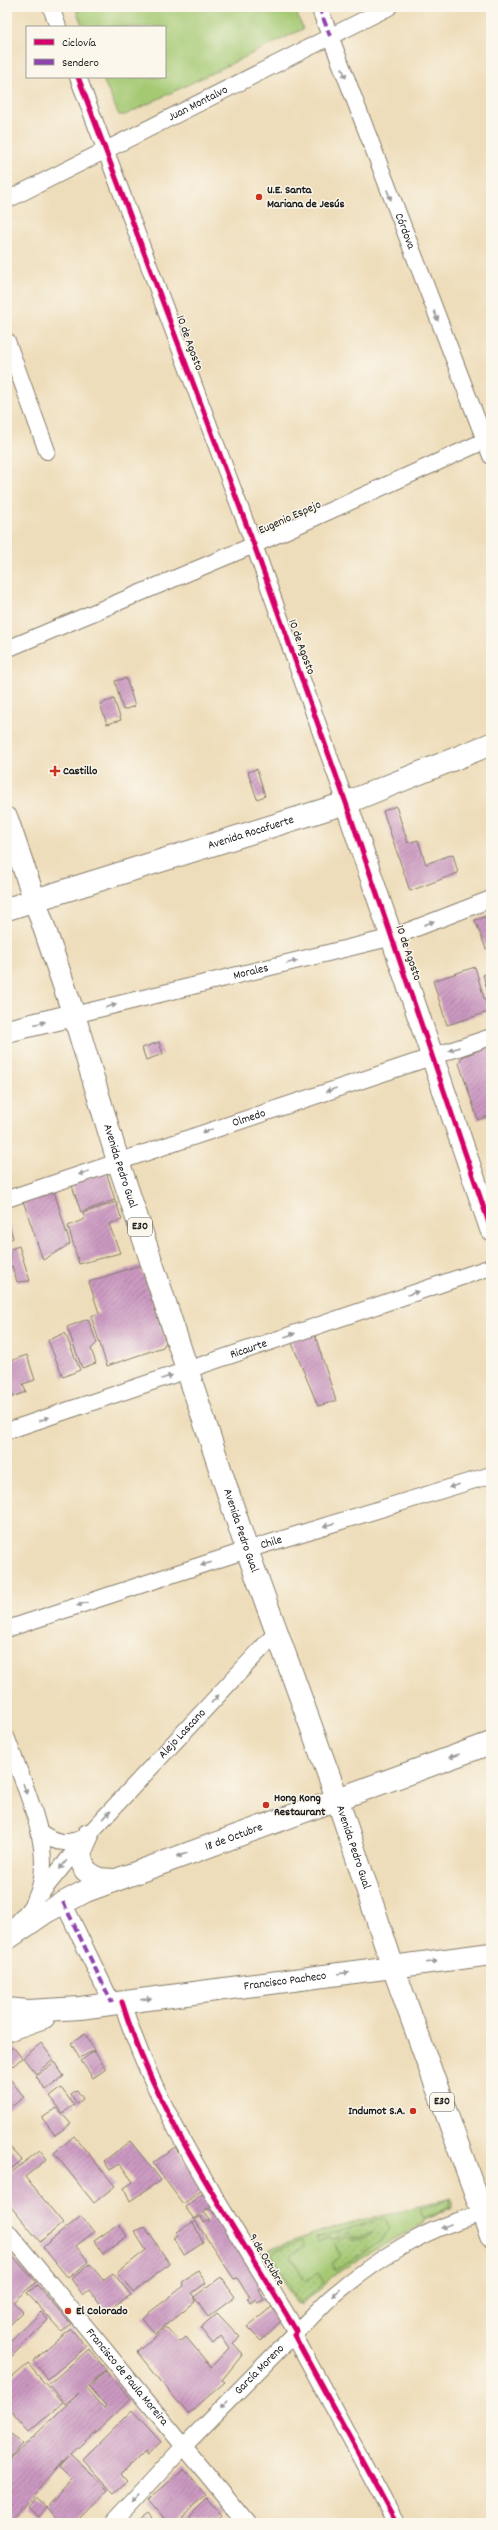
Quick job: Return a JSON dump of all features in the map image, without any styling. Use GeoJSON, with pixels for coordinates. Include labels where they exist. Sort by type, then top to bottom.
{"type":"FeatureCollection","features":[{"type":"Feature","properties":{"kind":"main road","name":"Avenida Rocafuerte"},"geometry":{"type":"LineString","coordinates":[[7,909],[346,803],[491,744]]}},
{"type":"Feature","properties":{"kind":"main road","name":"10 de Agosto"},"geometry":{"type":"LineString","coordinates":[[346,803],[393,937],[491,1229]]}},
{"type":"Feature","properties":{"kind":"main road","name":"Avenida Pedro Gual"},"geometry":{"type":"LineString","coordinates":[[7,819],[74,1015],[118,1161],[276,1633],[337,1798],[393,1967],[487,2213],[491,2236]]}},
{"type":"Feature","properties":{"kind":"main road","name":"Morales"},"geometry":{"type":"LineString","coordinates":[[7,1031],[74,1015]]}},
{"type":"Feature","properties":{"kind":"main road","name":"18 de Octubre"},"geometry":{"type":"LineString","coordinates":[[7,1939],[64,1902],[113,1880],[491,1743]]}},
{"type":"Feature","properties":{"kind":"main road"},"geometry":{"type":"LineString","coordinates":[[88,1835],[80,1852],[85,1870],[98,1879],[113,1880]]}},
{"type":"Feature","properties":{"kind":"main road","name":"Francisco Pacheco"},"geometry":{"type":"LineString","coordinates":[[80,2008],[491,1954]]}},
{"type":"Feature","properties":{"kind":"main road"},"geometry":{"type":"LineString","coordinates":[[7,2009],[28,2011],[80,2008]]}},
{"type":"Feature","properties":{"kind":"main road"},"geometry":{"type":"LineString","coordinates":[[7,2030],[80,2008]]}},
{"type":"Feature","properties":{"kind":"street"},"geometry":{"type":"LineString","coordinates":[[50,7],[58,26]]}},
{"type":"Feature","properties":{"kind":"street","name":"Córdova"},"geometry":{"type":"LineString","coordinates":[[319,7],[488,439],[491,456]]}},
{"type":"Feature","properties":{"kind":"street","name":"Juan Montalvo"},"geometry":{"type":"LineString","coordinates":[[7,200],[389,7]]}},
{"type":"Feature","properties":{"kind":"street","name":"10 de Agosto"},"geometry":{"type":"LineString","coordinates":[[78,78],[254,545],[346,803]]}},
{"type":"Feature","properties":{"kind":"street"},"geometry":{"type":"LineString","coordinates":[[7,341],[47,451]]}},
{"type":"Feature","properties":{"kind":"street","name":"Eugenio Espejo"},"geometry":{"type":"LineString","coordinates":[[7,649],[254,545],[488,439]]}},
{"type":"Feature","properties":{"kind":"street","name":"Morales"},"geometry":{"type":"LineString","coordinates":[[74,1015],[393,937],[491,899]]}},
{"type":"Feature","properties":{"kind":"street","name":"Olmedo"},"geometry":{"type":"LineString","coordinates":[[7,1199],[491,1037]]}},
{"type":"Feature","properties":{"kind":"street","name":"Ricaurte"},"geometry":{"type":"LineString","coordinates":[[7,1431],[491,1267]]}},
{"type":"Feature","properties":{"kind":"street","name":"Chile"},"geometry":{"type":"LineString","coordinates":[[7,1629],[248,1550],[491,1475]]}},
{"type":"Feature","properties":{"kind":"street","name":"Alejo Lascano"},"geometry":{"type":"LineString","coordinates":[[7,1935],[88,1835],[276,1633]]}},
{"type":"Feature","properties":{"kind":"street"},"geometry":{"type":"LineString","coordinates":[[7,1739],[40,1832]]}},
{"type":"Feature","properties":{"kind":"street","name":"Alejo Lascano"},"geometry":{"type":"LineString","coordinates":[[40,1832],[52,1841],[63,1844],[75,1842],[88,1835]]}},
{"type":"Feature","properties":{"kind":"street","name":"Alejo Lascano"},"geometry":{"type":"LineString","coordinates":[[35,1901],[45,1868],[40,1832]]}},
{"type":"Feature","properties":{"kind":"street","name":"9 de Octubre"},"geometry":{"type":"LineString","coordinates":[[64,1902],[117,2002],[157,2094],[296,2333],[396,2523]]}},
{"type":"Feature","properties":{"kind":"street","name":"García Moreno"},"geometry":{"type":"LineString","coordinates":[[113,2523],[185,2445],[328,2300],[385,2256],[433,2231],[487,2213]]}},
{"type":"Feature","properties":{"kind":"street","name":"Francisco de Paula Moreira"},"geometry":{"type":"LineString","coordinates":[[7,2231],[248,2523]]}},
{"type":"Feature","properties":{"kind":"green space"},"geometry":{"type":"Polygon","coordinates":[[[75,7],[294,7],[303,29],[125,115],[119,115],[102,78],[166,78],[166,26],[83,26],[75,7]]]}},
{"type":"Feature","properties":{"kind":"green space"},"geometry":{"type":"Polygon","coordinates":[[[452,2198],[452,2208],[423,2221],[424,2223],[360,2258],[333,2276],[302,2305],[296,2303],[269,2254],[270,2249],[322,2231],[452,2198]]]}},
{"type":"Feature","properties":{"kind":"green space"},"geometry":{"type":"Polygon","coordinates":[[[450,2200],[449,2208],[423,2219],[420,2209],[450,2200]]]}},
{"type":"Feature","properties":{"kind":"green space"},"geometry":{"type":"Polygon","coordinates":[[[382,2219],[386,2220],[389,2229],[381,2240],[335,2271],[331,2263],[341,2257],[333,2243],[347,2235],[353,2239],[359,2239],[372,2233],[372,2231],[359,2237],[353,2237],[348,2232],[331,2240],[329,2237],[318,2242],[316,2238],[382,2219]]]}},
{"type":"Feature","properties":{"kind":"green space"},"geometry":{"type":"Polygon","coordinates":[[[302,2241],[305,2247],[291,2255],[305,2281],[319,2273],[324,2281],[305,2300],[299,2303],[272,2255],[274,2251],[302,2241]]]}},
{"type":"Feature","properties":{"kind":"building"},"geometry":{"type":"Polygon","coordinates":[[[126,678],[135,706],[123,710],[115,681],[126,678]]]}},
{"type":"Feature","properties":{"kind":"building"},"geometry":{"type":"Polygon","coordinates":[[[114,699],[121,720],[107,724],[100,704],[114,699]]]}},
{"type":"Feature","properties":{"kind":"building"},"geometry":{"type":"Polygon","coordinates":[[[257,769],[265,796],[257,799],[248,772],[257,769]]]}},
{"type":"Feature","properties":{"kind":"building"},"geometry":{"type":"Polygon","coordinates":[[[396,806],[408,843],[418,840],[426,864],[453,854],[458,873],[410,891],[383,811],[396,806]]]}},
{"type":"Feature","properties":{"kind":"building"},"geometry":{"type":"Polygon","coordinates":[[[491,915],[491,947],[486,949],[475,920],[491,915]]]}},
{"type":"Feature","properties":{"kind":"building"},"geometry":{"type":"Polygon","coordinates":[[[475,967],[488,1012],[447,1025],[433,981],[475,967]]]}},
{"type":"Feature","properties":{"kind":"building"},"geometry":{"type":"Polygon","coordinates":[[[491,973],[491,1004],[483,975],[491,973]]]}},
{"type":"Feature","properties":{"kind":"building"},"geometry":{"type":"Polygon","coordinates":[[[159,1042],[163,1054],[146,1060],[142,1048],[159,1042]]]}},
{"type":"Feature","properties":{"kind":"building"},"geometry":{"type":"Polygon","coordinates":[[[491,1045],[491,1124],[488,1116],[478,1120],[459,1063],[462,1057],[491,1045]]]}},
{"type":"Feature","properties":{"kind":"building"},"geometry":{"type":"Polygon","coordinates":[[[106,1171],[115,1200],[81,1212],[71,1183],[106,1171]]]}},
{"type":"Feature","properties":{"kind":"building"},"geometry":{"type":"Polygon","coordinates":[[[54,1191],[70,1244],[43,1260],[23,1201],[54,1191]]]}},
{"type":"Feature","properties":{"kind":"building"},"geometry":{"type":"Polygon","coordinates":[[[116,1202],[122,1220],[109,1224],[120,1253],[79,1264],[68,1226],[85,1219],[83,1213],[116,1202]]]}},
{"type":"Feature","properties":{"kind":"building"},"geometry":{"type":"Polygon","coordinates":[[[7,1218],[13,1238],[7,1242],[7,1218]]]}},
{"type":"Feature","properties":{"kind":"building"},"geometry":{"type":"Polygon","coordinates":[[[19,1246],[30,1281],[17,1282],[12,1266],[7,1268],[7,1259],[11,1258],[8,1250],[19,1246]]]}},
{"type":"Feature","properties":{"kind":"building"},"geometry":{"type":"Polygon","coordinates":[[[140,1265],[166,1342],[163,1347],[107,1366],[91,1316],[99,1313],[89,1282],[140,1265]]]}},
{"type":"Feature","properties":{"kind":"building"},"geometry":{"type":"Polygon","coordinates":[[[88,1319],[97,1343],[91,1349],[96,1363],[82,1368],[67,1327],[88,1319]]]}},
{"type":"Feature","properties":{"kind":"building"},"geometry":{"type":"Polygon","coordinates":[[[314,1332],[336,1401],[318,1406],[291,1341],[314,1332]]]}},
{"type":"Feature","properties":{"kind":"building"},"geometry":{"type":"Polygon","coordinates":[[[65,1333],[80,1370],[63,1377],[48,1340],[65,1333]]]}},
{"type":"Feature","properties":{"kind":"building"},"geometry":{"type":"Polygon","coordinates":[[[7,1354],[10,1361],[27,1355],[35,1380],[23,1384],[26,1392],[7,1399],[7,1354]]]}},
{"type":"Feature","properties":{"kind":"building"},"geometry":{"type":"Polygon","coordinates":[[[85,2034],[94,2050],[80,2058],[71,2043],[85,2034]]]}},
{"type":"Feature","properties":{"kind":"building"},"geometry":{"type":"Polygon","coordinates":[[[41,2043],[53,2059],[36,2074],[23,2058],[41,2043]]]}},
{"type":"Feature","properties":{"kind":"building"},"geometry":{"type":"Polygon","coordinates":[[[13,2047],[22,2058],[13,2066],[7,2059],[7,2053],[13,2047]]]}},
{"type":"Feature","properties":{"kind":"building"},"geometry":{"type":"Polygon","coordinates":[[[94,2051],[106,2069],[93,2078],[81,2061],[94,2051]]]}},
{"type":"Feature","properties":{"kind":"building"},"geometry":{"type":"Polygon","coordinates":[[[54,2062],[64,2076],[46,2090],[36,2076],[54,2062]]]}},
{"type":"Feature","properties":{"kind":"building"},"geometry":{"type":"Polygon","coordinates":[[[7,2075],[24,2097],[7,2110],[7,2075]]]}},
{"type":"Feature","properties":{"kind":"building"},"geometry":{"type":"Polygon","coordinates":[[[61,2088],[74,2105],[63,2113],[50,2096],[61,2088]]]}},
{"type":"Feature","properties":{"kind":"building"},"geometry":{"type":"Polygon","coordinates":[[[77,2090],[83,2099],[77,2104],[71,2094],[77,2090]]]}},
{"type":"Feature","properties":{"kind":"building"},"geometry":{"type":"Polygon","coordinates":[[[57,2108],[71,2124],[55,2135],[42,2118],[57,2108]]]}},
{"type":"Feature","properties":{"kind":"building"},"geometry":{"type":"Polygon","coordinates":[[[74,2136],[115,2186],[94,2203],[54,2153],[74,2136]]]}},
{"type":"Feature","properties":{"kind":"building"},"geometry":{"type":"Polygon","coordinates":[[[130,2141],[161,2180],[130,2201],[124,2188],[133,2182],[120,2164],[110,2170],[104,2161],[130,2141]]]}},
{"type":"Feature","properties":{"kind":"building"},"geometry":{"type":"Polygon","coordinates":[[[10,2147],[22,2160],[7,2172],[7,2149],[10,2147]]]}},
{"type":"Feature","properties":{"kind":"building"},"geometry":{"type":"Polygon","coordinates":[[[175,2147],[205,2188],[183,2204],[153,2163],[175,2147]]]}},
{"type":"Feature","properties":{"kind":"building"},"geometry":{"type":"Polygon","coordinates":[[[40,2150],[47,2159],[25,2177],[63,2223],[40,2242],[7,2202],[7,2176],[40,2150]]]}},
{"type":"Feature","properties":{"kind":"building"},"geometry":{"type":"Polygon","coordinates":[[[206,2191],[215,2203],[205,2211],[210,2209],[215,2215],[223,2211],[265,2285],[259,2290],[264,2300],[257,2303],[256,2299],[250,2303],[247,2298],[250,2297],[237,2278],[234,2279],[185,2207],[206,2191]],[[204,2212],[194,2219],[201,2217],[204,2223],[210,2220],[204,2212]]]}},
{"type":"Feature","properties":{"kind":"building"},"geometry":{"type":"Polygon","coordinates":[[[81,2216],[94,2232],[76,2246],[89,2262],[68,2278],[43,2247],[81,2216]]]}},
{"type":"Feature","properties":{"kind":"building"},"geometry":{"type":"Polygon","coordinates":[[[193,2222],[203,2243],[184,2255],[174,2238],[178,2235],[177,2232],[193,2222]]]}},
{"type":"Feature","properties":{"kind":"building"},"geometry":{"type":"Polygon","coordinates":[[[119,2224],[127,2236],[103,2254],[94,2241],[119,2224]]]}},
{"type":"Feature","properties":{"kind":"building"},"geometry":{"type":"Polygon","coordinates":[[[145,2227],[170,2264],[133,2292],[118,2272],[146,2250],[134,2231],[145,2227]]]}},
{"type":"Feature","properties":{"kind":"building"},"geometry":{"type":"Polygon","coordinates":[[[7,2250],[36,2282],[13,2302],[23,2312],[9,2326],[7,2250]]]}},
{"type":"Feature","properties":{"kind":"building"},"geometry":{"type":"Polygon","coordinates":[[[90,2264],[103,2280],[113,2273],[131,2295],[105,2311],[89,2290],[83,2295],[71,2279],[90,2264]]]}},
{"type":"Feature","properties":{"kind":"building"},"geometry":{"type":"Polygon","coordinates":[[[198,2271],[206,2283],[192,2293],[195,2301],[155,2334],[142,2318],[184,2286],[182,2281],[198,2271]]]}},
{"type":"Feature","properties":{"kind":"building"},"geometry":{"type":"Polygon","coordinates":[[[221,2277],[235,2297],[208,2317],[194,2297],[221,2277]]]}},
{"type":"Feature","properties":{"kind":"building"},"geometry":{"type":"Polygon","coordinates":[[[37,2285],[71,2324],[62,2332],[27,2293],[37,2285]]]}},
{"type":"Feature","properties":{"kind":"building"},"geometry":{"type":"Polygon","coordinates":[[[274,2305],[283,2319],[261,2341],[247,2327],[274,2305]]]}},
{"type":"Feature","properties":{"kind":"building"},"geometry":{"type":"Polygon","coordinates":[[[41,2312],[48,2320],[7,2361],[7,2345],[41,2312]]]}},
{"type":"Feature","properties":{"kind":"building"},"geometry":{"type":"Polygon","coordinates":[[[217,2313],[240,2337],[233,2343],[243,2354],[222,2380],[225,2382],[188,2414],[137,2352],[166,2327],[180,2342],[186,2337],[211,2367],[229,2348],[221,2336],[213,2344],[200,2328],[217,2313]]]}},
{"type":"Feature","properties":{"kind":"building"},"geometry":{"type":"Polygon","coordinates":[[[71,2329],[86,2347],[48,2379],[33,2361],[71,2329]]]}},
{"type":"Feature","properties":{"kind":"building"},"geometry":{"type":"Polygon","coordinates":[[[89,2349],[106,2370],[86,2388],[104,2409],[106,2407],[89,2387],[106,2371],[131,2399],[71,2454],[108,2489],[78,2520],[82,2523],[62,2523],[47,2507],[72,2480],[59,2467],[68,2457],[61,2463],[10,2523],[7,2523],[7,2462],[79,2393],[65,2404],[49,2384],[89,2349]]]}},
{"type":"Feature","properties":{"kind":"building"},"geometry":{"type":"Polygon","coordinates":[[[28,2364],[62,2403],[29,2432],[7,2407],[7,2382],[28,2364]]]}},
{"type":"Feature","properties":{"kind":"building"},"geometry":{"type":"Polygon","coordinates":[[[132,2410],[161,2442],[147,2455],[145,2451],[121,2475],[127,2481],[114,2493],[83,2459],[132,2410]]]}},
{"type":"Feature","properties":{"kind":"building"},"geometry":{"type":"Polygon","coordinates":[[[7,2430],[22,2444],[7,2461],[7,2430]]]}},
{"type":"Feature","properties":{"kind":"building"},"geometry":{"type":"Polygon","coordinates":[[[184,2469],[206,2496],[174,2523],[167,2523],[148,2500],[184,2469]]]}},
{"type":"Feature","properties":{"kind":"building"},"geometry":{"type":"Polygon","coordinates":[[[35,2497],[47,2507],[39,2517],[27,2507],[35,2497]]]}},
{"type":"Feature","properties":{"kind":"building"},"geometry":{"type":"Polygon","coordinates":[[[207,2499],[222,2515],[214,2523],[183,2523],[207,2499]]]}},
{"type":"Feature","properties":{"kind":"building"},"geometry":{"type":"Polygon","coordinates":[[[148,2514],[155,2523],[136,2523],[148,2514]]]}},
{"type":"Feature","properties":{"kind":"marked path"},"geometry":{"type":"LineString","coordinates":[[319,7],[330,36]]}},
{"type":"Feature","properties":{"kind":"marked path"},"geometry":{"type":"LineString","coordinates":[[63,1902],[112,2003]]}},
{"type":"Feature","properties":{"kind":"cycle path"},"geometry":{"type":"LineString","coordinates":[[78,78],[254,545],[346,803],[491,1229]]}},
{"type":"Feature","properties":{"kind":"cycle path"},"geometry":{"type":"LineString","coordinates":[[122,2002],[156,2089],[177,2130],[200,2172],[297,2332],[294,2335],[396,2523]]}},
{"type":"Feature","properties":{"kind":"place","name":"U.E. Santa Mariana de Jesús"},"geometry":{"type":"Point","coordinates":[259,197]}},
{"type":"Feature","properties":{"kind":"place","name":"Castillo"},"geometry":{"type":"Point","coordinates":[55,771]}},
{"type":"Feature","properties":{"kind":"place","name":"Hong Kong Restaurant"},"geometry":{"type":"Point","coordinates":[266,1805]}},
{"type":"Feature","properties":{"kind":"place","name":"Indumot S.A."},"geometry":{"type":"Point","coordinates":[413,2111]}},
{"type":"Feature","properties":{"kind":"place","name":"El Colorado"},"geometry":{"type":"Point","coordinates":[68,2311]}}]}
